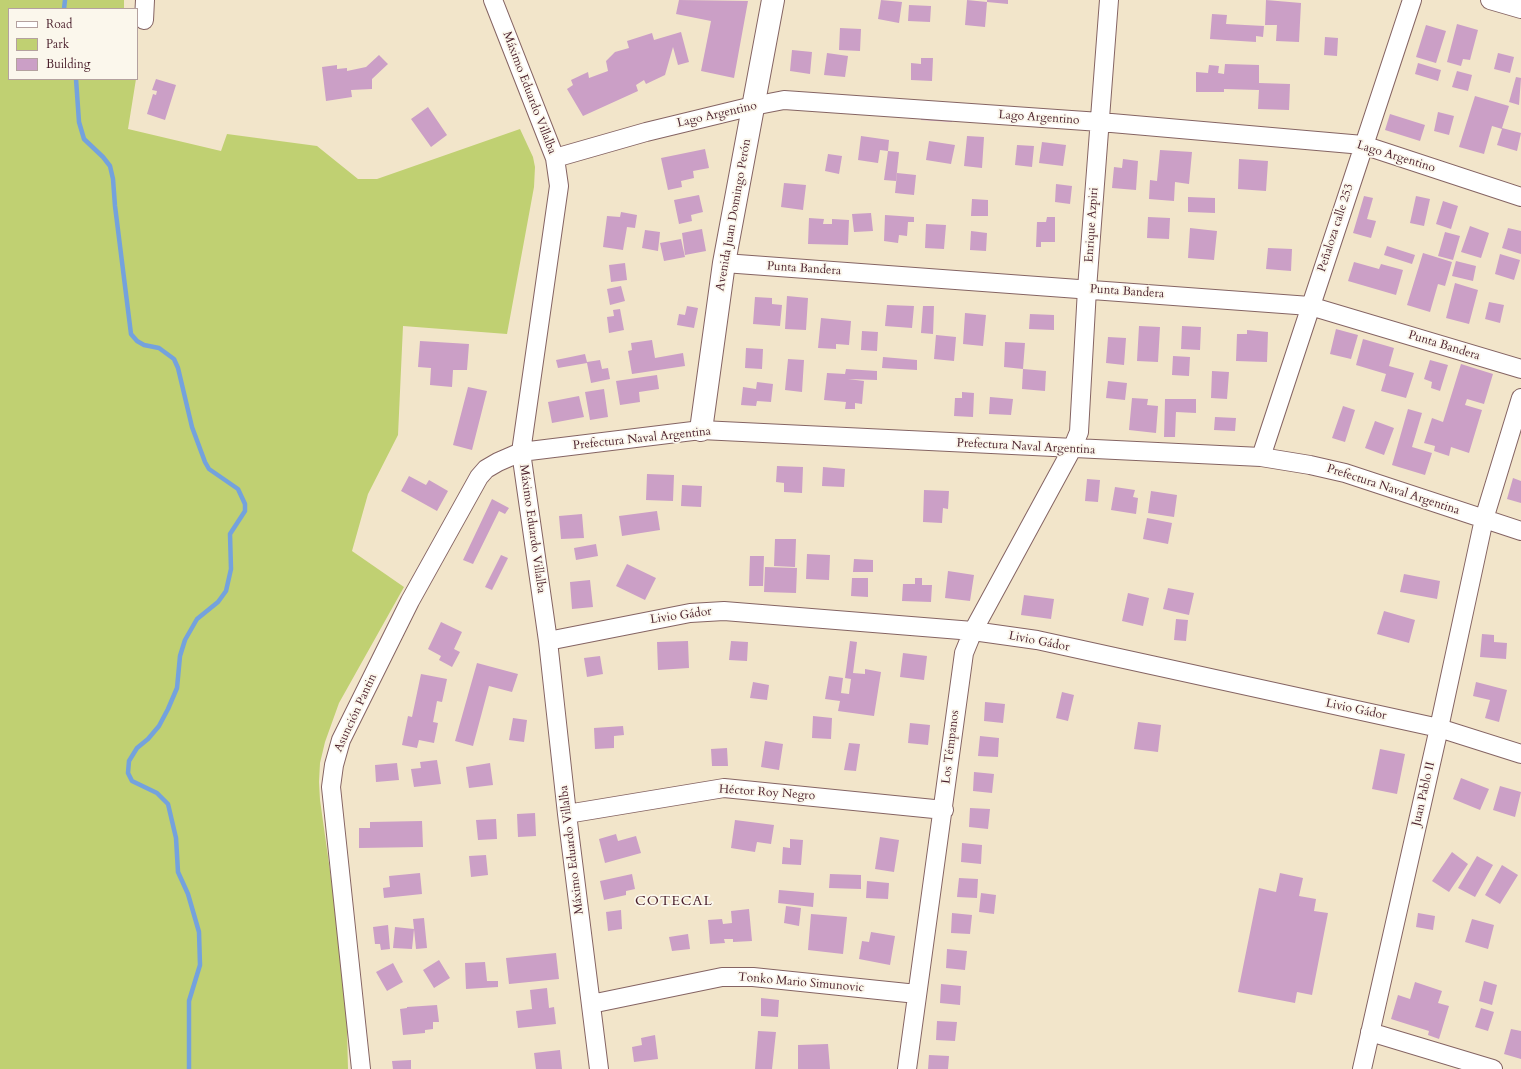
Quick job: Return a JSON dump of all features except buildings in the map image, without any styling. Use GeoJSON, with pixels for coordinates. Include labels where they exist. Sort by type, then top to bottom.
{"type":"FeatureCollection","features":[{"type":"Feature","properties":{"kind":"street"},"geometry":{"type":"LineString","coordinates":[[144,20],[146,0]]}},
{"type":"Feature","properties":{"kind":"street","name":"Máximo Eduardo Villalba"},"geometry":{"type":"LineString","coordinates":[[493,0],[555,158],[558,186],[521,452],[548,641],[567,814],[599,1069]]}},
{"type":"Feature","properties":{"kind":"street","name":"Avenida Juan Domingo Perón"},"geometry":{"type":"LineString","coordinates":[[702,430],[724,263],[773,0]]}},
{"type":"Feature","properties":{"kind":"street","name":"Enrique Azpiri"},"geometry":{"type":"LineString","coordinates":[[1072,449],[1079,432],[1087,289],[1109,0]]}},
{"type":"Feature","properties":{"kind":"street","name":"Peñaloza calle 253"},"geometry":{"type":"LineString","coordinates":[[1261,457],[1412,0]]}},
{"type":"Feature","properties":{"kind":"street"},"geometry":{"type":"LineString","coordinates":[[1490,0],[1521,8]]}},
{"type":"Feature","properties":{"kind":"street","name":"Lago Argentino"},"geometry":{"type":"LineString","coordinates":[[555,158],[646,132],[784,100],[1100,122],[1363,145],[1521,197]]}},
{"type":"Feature","properties":{"kind":"street","name":"Punta Bandera"},"geometry":{"type":"LineString","coordinates":[[724,263],[1310,306],[1521,369]]}},
{"type":"Feature","properties":{"kind":"street","name":"Juan Pablo II"},"geometry":{"type":"LineString","coordinates":[[1362,1069],[1440,728],[1484,519],[1521,398]]}},
{"type":"Feature","properties":{"kind":"street","name":"Prefectura Naval Argentina"},"geometry":{"type":"LineString","coordinates":[[521,452],[702,430],[1261,457],[1310,465],[1345,473],[1521,531]]}},
{"type":"Feature","properties":{"kind":"street","name":"Los Témpanos"},"geometry":{"type":"LineString","coordinates":[[907,1069],[944,810],[961,667],[964,653],[973,631],[1072,449]]}},
{"type":"Feature","properties":{"kind":"street","name":"Asunción Pantin"},"geometry":{"type":"LineString","coordinates":[[361,1069],[332,788],[334,765],[341,740],[407,608],[479,477],[486,469],[521,452]]}},
{"type":"Feature","properties":{"kind":"street","name":"Livio Gádor"},"geometry":{"type":"LineString","coordinates":[[548,641],[690,613],[724,611],[973,631],[1037,640],[1440,728],[1521,754]]}},
{"type":"Feature","properties":{"kind":"street","name":"Héctor Roy Negro"},"geometry":{"type":"LineString","coordinates":[[567,814],[724,788],[944,810]]}},
{"type":"Feature","properties":{"kind":"street","name":"Tonko Mario Simunovic"},"geometry":{"type":"LineString","coordinates":[[591,1004],[722,976],[753,976],[917,994]]}},
{"type":"Feature","properties":{"kind":"street"},"geometry":{"type":"LineString","coordinates":[[1370,1032],[1492,1069]]}},
{"type":"Feature","properties":{"kind":"green space"},"geometry":{"type":"Polygon","coordinates":[[[0,0],[124,0],[124,8],[8,8],[8,80],[136,80],[128,129],[221,151],[227,134],[317,146],[358,179],[377,179],[520,129],[533,157],[535,167],[534,187],[507,334],[403,326],[398,435],[368,494],[352,551],[404,587],[339,703],[325,742],[320,763],[320,800],[346,992],[348,1069],[0,1069],[0,0]]]}},
{"type":"Feature","properties":{"kind":"waterway"},"geometry":{"type":"LineString","coordinates":[[64,8],[65,0]]}},
{"type":"Feature","properties":{"kind":"waterway"},"geometry":{"type":"LineString","coordinates":[[76,80],[79,122],[84,139],[103,157],[110,166],[113,179],[131,334],[137,341],[144,345],[159,348],[174,359],[178,368],[192,427],[205,462],[209,469],[238,489],[245,504],[245,511],[230,534],[231,569],[226,591],[218,602],[197,619],[185,640],[180,656],[177,688],[168,709],[159,726],[148,739],[137,748],[129,761],[128,773],[132,781],[157,793],[168,804],[176,838],[178,872],[188,894],[199,932],[200,965],[189,1001],[189,1069]]}},
{"type":"Feature","properties":{"kind":"district","name":"COTECAL"},"geometry":{"type":"Point","coordinates":[674,902]}}]}
